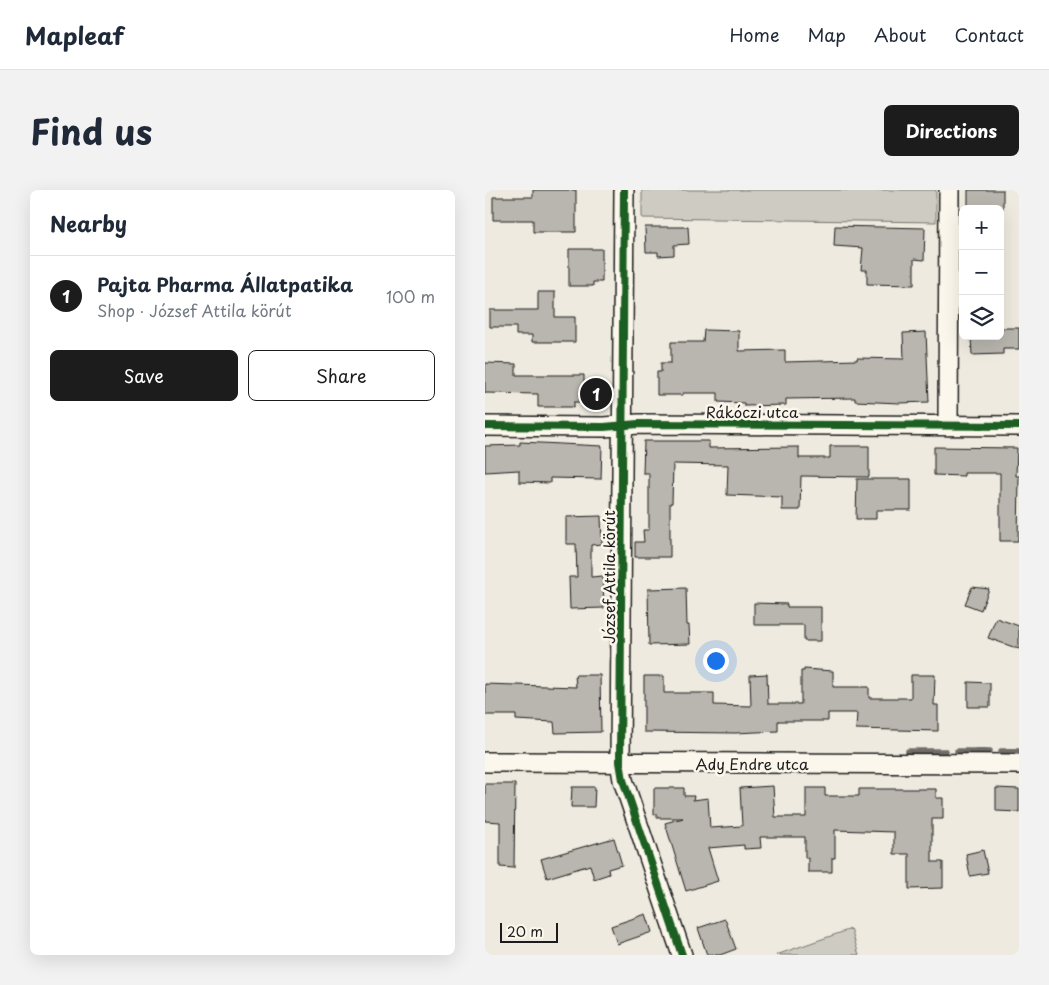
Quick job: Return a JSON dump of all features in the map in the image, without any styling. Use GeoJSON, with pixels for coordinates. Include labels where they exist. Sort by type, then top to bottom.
{"type":"FeatureCollection","features":[{"type":"Feature","properties":{"kind":"street","name":"József Attila körút"},"geometry":{"type":"LineString","coordinates":[[624,190],[620,762],[623,780],[682,955]]}},
{"type":"Feature","properties":{"kind":"street"},"geometry":{"type":"LineString","coordinates":[[948,426],[949,190]]}},
{"type":"Feature","properties":{"kind":"street","name":"Rákóczi utca"},"geometry":{"type":"LineString","coordinates":[[485,426],[623,426],[648,424],[1019,426]]}},
{"type":"Feature","properties":{"kind":"street","name":"Ady Endre utca"},"geometry":{"type":"LineString","coordinates":[[485,762],[1019,764]]}},
{"type":"Feature","properties":{"kind":"shaded area"},"geometry":{"type":"Polygon","coordinates":[[[642,190],[936,190],[936,222],[642,218],[642,190]]]}},
{"type":"Feature","properties":{"kind":"shaded area"},"geometry":{"type":"Polygon","coordinates":[[[851,929],[859,955],[776,955],[851,929]]]}},
{"type":"Feature","properties":{"kind":"building"},"geometry":{"type":"Polygon","coordinates":[[[533,190],[576,190],[576,232],[533,232],[533,220],[493,220],[493,197],[533,197],[533,190]]]}},
{"type":"Feature","properties":{"kind":"building"},"geometry":{"type":"Polygon","coordinates":[[[968,190],[1003,190],[1003,205],[968,205],[968,190]]]}},
{"type":"Feature","properties":{"kind":"building"},"geometry":{"type":"Polygon","coordinates":[[[835,226],[925,228],[924,260],[914,259],[914,285],[867,284],[867,270],[861,270],[863,248],[834,246],[835,226]]]}},
{"type":"Feature","properties":{"kind":"building"},"geometry":{"type":"Polygon","coordinates":[[[645,227],[688,227],[689,244],[674,245],[674,255],[658,256],[658,252],[646,252],[645,227]]]}},
{"type":"Feature","properties":{"kind":"building"},"geometry":{"type":"Polygon","coordinates":[[[569,249],[602,249],[602,282],[593,282],[593,286],[569,286],[569,249]]]}},
{"type":"Feature","properties":{"kind":"building"},"geometry":{"type":"Polygon","coordinates":[[[538,292],[555,292],[555,317],[575,317],[575,342],[532,342],[532,335],[516,335],[516,327],[490,327],[490,310],[538,310],[538,292]]]}},
{"type":"Feature","properties":{"kind":"building"},"geometry":{"type":"Polygon","coordinates":[[[1004,328],[1019,328],[1019,349],[1003,349],[1003,354],[972,355],[971,340],[1004,340],[1004,328]]]}},
{"type":"Feature","properties":{"kind":"building"},"geometry":{"type":"Polygon","coordinates":[[[704,330],[739,331],[739,351],[785,350],[785,362],[857,360],[857,358],[904,359],[903,333],[926,332],[929,402],[855,401],[855,398],[786,399],[786,405],[744,406],[744,403],[718,402],[718,393],[657,395],[657,372],[661,372],[661,363],[671,363],[671,342],[703,342],[704,330]]]}},
{"type":"Feature","properties":{"kind":"building"},"geometry":{"type":"Polygon","coordinates":[[[485,363],[516,364],[516,375],[584,375],[584,384],[602,385],[602,402],[574,402],[574,407],[538,407],[538,394],[485,393],[485,363]]]}},
{"type":"Feature","properties":{"kind":"building"},"geometry":{"type":"Polygon","coordinates":[[[644,441],[709,441],[709,448],[799,447],[799,458],[830,458],[830,446],[869,446],[869,477],[801,476],[800,510],[782,510],[782,497],[727,495],[728,465],[673,464],[672,503],[670,503],[670,557],[635,557],[635,542],[644,542],[643,530],[649,530],[649,473],[643,473],[644,441]]]}},
{"type":"Feature","properties":{"kind":"building"},"geometry":{"type":"Polygon","coordinates":[[[520,442],[602,446],[601,479],[550,478],[550,483],[519,482],[519,470],[485,472],[485,446],[520,445],[520,442]]]}},
{"type":"Feature","properties":{"kind":"building"},"geometry":{"type":"Polygon","coordinates":[[[934,447],[1017,448],[1016,476],[1019,476],[1018,541],[1000,541],[1000,473],[964,473],[964,476],[934,475],[934,447]]]}},
{"type":"Feature","properties":{"kind":"building"},"geometry":{"type":"Polygon","coordinates":[[[857,479],[911,479],[911,510],[876,510],[876,519],[856,519],[857,479]]]}},
{"type":"Feature","properties":{"kind":"building"},"geometry":{"type":"Polygon","coordinates":[[[601,516],[602,544],[591,545],[591,577],[603,576],[604,608],[570,609],[569,577],[577,577],[576,544],[566,544],[566,517],[601,516]]]}},
{"type":"Feature","properties":{"kind":"building"},"geometry":{"type":"Polygon","coordinates":[[[972,587],[989,589],[981,610],[965,604],[972,587]]]}},
{"type":"Feature","properties":{"kind":"building"},"geometry":{"type":"Polygon","coordinates":[[[686,588],[687,625],[689,625],[690,644],[649,645],[648,589],[686,588]]]}},
{"type":"Feature","properties":{"kind":"building"},"geometry":{"type":"Polygon","coordinates":[[[754,603],[787,604],[787,607],[821,607],[821,641],[804,641],[804,625],[754,625],[754,603]]]}},
{"type":"Feature","properties":{"kind":"building"},"geometry":{"type":"Polygon","coordinates":[[[996,618],[1019,626],[1019,649],[988,638],[996,618]]]}},
{"type":"Feature","properties":{"kind":"building"},"geometry":{"type":"Polygon","coordinates":[[[804,669],[833,671],[833,687],[869,687],[869,698],[911,698],[911,675],[935,675],[934,705],[938,705],[938,731],[856,729],[857,713],[828,713],[828,721],[778,721],[778,731],[735,733],[644,732],[644,676],[664,676],[664,693],[714,693],[714,705],[751,706],[750,675],[767,674],[768,704],[801,704],[801,671],[804,671],[804,669]]]}},
{"type":"Feature","properties":{"kind":"building"},"geometry":{"type":"Polygon","coordinates":[[[575,675],[600,675],[601,732],[555,733],[554,722],[516,720],[516,715],[485,715],[485,684],[576,687],[575,675]]]}},
{"type":"Feature","properties":{"kind":"building"},"geometry":{"type":"Polygon","coordinates":[[[968,682],[990,683],[990,707],[968,707],[968,682]]]}},
{"type":"Feature","properties":{"kind":"building"},"geometry":{"type":"Polygon","coordinates":[[[485,784],[515,784],[514,868],[500,867],[500,822],[485,821],[485,784]]]}},
{"type":"Feature","properties":{"kind":"building"},"geometry":{"type":"Polygon","coordinates":[[[773,786],[775,817],[806,817],[806,788],[825,788],[825,796],[859,796],[859,789],[936,789],[936,798],[943,798],[943,819],[932,819],[932,862],[943,862],[943,888],[909,889],[909,854],[894,854],[894,832],[835,830],[835,858],[832,858],[832,872],[808,872],[808,858],[805,858],[805,837],[760,837],[761,848],[744,849],[744,845],[708,848],[718,881],[686,891],[665,823],[683,818],[657,818],[657,814],[654,814],[654,788],[684,788],[684,796],[694,796],[693,800],[708,798],[710,828],[742,826],[740,788],[773,786]]]}},
{"type":"Feature","properties":{"kind":"building"},"geometry":{"type":"Polygon","coordinates":[[[572,787],[595,787],[594,807],[571,807],[572,787]]]}},
{"type":"Feature","properties":{"kind":"building"},"geometry":{"type":"Polygon","coordinates":[[[996,788],[1019,789],[1019,812],[996,811],[996,788]]]}},
{"type":"Feature","properties":{"kind":"building"},"geometry":{"type":"Polygon","coordinates":[[[614,838],[622,865],[608,869],[609,874],[594,879],[590,865],[547,878],[541,859],[614,838]]]}},
{"type":"Feature","properties":{"kind":"building"},"geometry":{"type":"Polygon","coordinates":[[[983,850],[988,873],[970,876],[966,854],[983,850]]]}},
{"type":"Feature","properties":{"kind":"building"},"geometry":{"type":"Polygon","coordinates":[[[646,914],[652,932],[617,944],[611,926],[646,914]]]}},
{"type":"Feature","properties":{"kind":"building"},"geometry":{"type":"Polygon","coordinates":[[[725,919],[736,949],[720,955],[707,955],[698,928],[725,919]]]}},
{"type":"Feature","properties":{"kind":"waterway"},"geometry":{"type":"LineString","coordinates":[[908,751],[946,751]]}},
{"type":"Feature","properties":{"kind":"waterway"},"geometry":{"type":"LineString","coordinates":[[957,751],[990,751]]}},
{"type":"Feature","properties":{"kind":"waterway"},"geometry":{"type":"LineString","coordinates":[[1001,751],[1019,751]]}},
{"type":"Feature","properties":{"kind":"cycle path"},"geometry":{"type":"LineString","coordinates":[[624,190],[620,762],[623,780],[682,955]]}},
{"type":"Feature","properties":{"kind":"cycle path"},"geometry":{"type":"LineString","coordinates":[[485,426],[604,427],[638,424],[1019,426]]}},
{"type":"Feature","properties":{"kind":"place","name":"Pajta Pharma Állatpatika"},"geometry":{"type":"Point","coordinates":[596,394]}}]}
